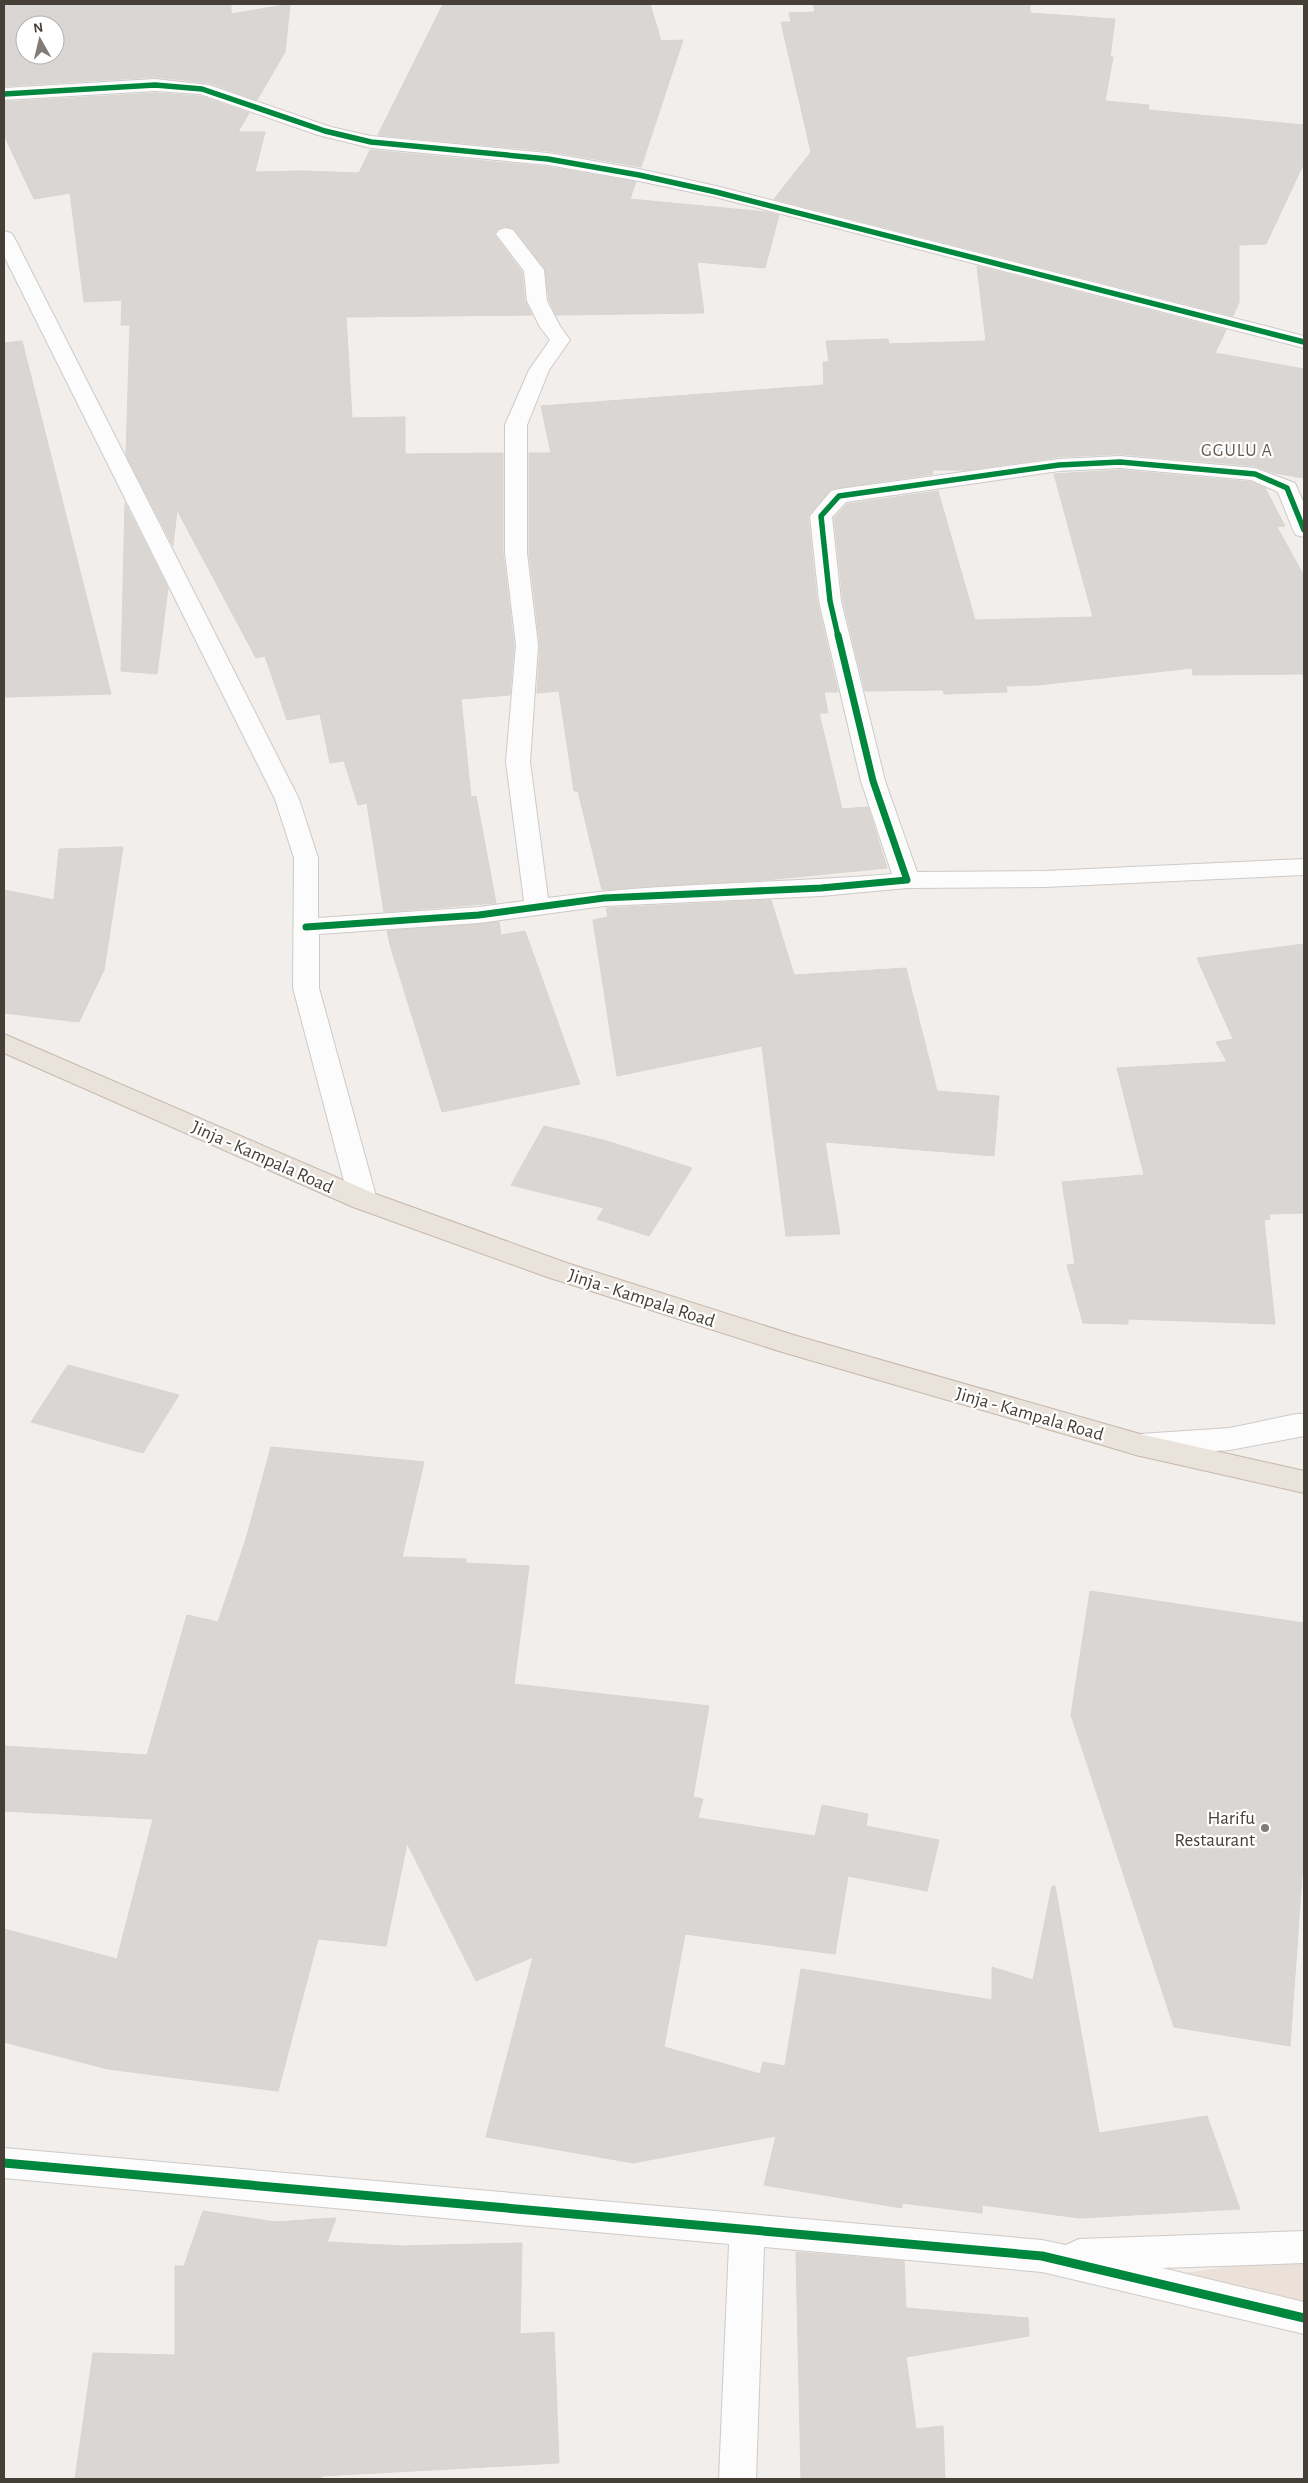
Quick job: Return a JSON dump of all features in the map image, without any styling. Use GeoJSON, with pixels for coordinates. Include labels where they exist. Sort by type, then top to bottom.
{"type":"FeatureCollection","features":[{"type":"Feature","properties":{"kind":"highway","name":"Jinja - Kampala Road"},"geometry":{"type":"LineString","coordinates":[[4,1043],[363,1200],[558,1270],[792,1345],[1140,1445],[1304,1482]]}},
{"type":"Feature","properties":{"kind":"street"},"geometry":{"type":"LineString","coordinates":[[4,94],[154,85],[202,89],[325,131],[371,142],[548,159],[639,175],[716,192],[1304,342]]}},
{"type":"Feature","properties":{"kind":"street"},"geometry":{"type":"LineString","coordinates":[[506,234],[534,270],[537,301],[550,327],[560,340],[539,370],[516,425],[516,553],[527,645],[518,762],[537,907]]}},
{"type":"Feature","properties":{"kind":"street"},"geometry":{"type":"LineString","coordinates":[[4,238],[287,799],[306,858],[306,988],[363,1200]]}},
{"type":"Feature","properties":{"kind":"street"},"geometry":{"type":"LineString","coordinates":[[907,880],[873,781],[830,601],[822,516],[839,496],[1059,465],[1120,462],[1255,474],[1287,488],[1304,530]]}},
{"type":"Feature","properties":{"kind":"street"},"geometry":{"type":"LineString","coordinates":[[306,927],[479,916],[604,898],[820,888],[907,880],[1045,879],[1304,867]]}},
{"type":"Feature","properties":{"kind":"street"},"geometry":{"type":"LineString","coordinates":[[1140,1445],[1230,1438],[1304,1425]]}},
{"type":"Feature","properties":{"kind":"street"},"geometry":{"type":"LineString","coordinates":[[4,2163],[1042,2256],[1304,2247]]}},
{"type":"Feature","properties":{"kind":"street"},"geometry":{"type":"LineString","coordinates":[[737,2479],[747,2230]]}},
{"type":"Feature","properties":{"kind":"street"},"geometry":{"type":"LineString","coordinates":[[1042,2256],[1304,2318]]}},
{"type":"Feature","properties":{"kind":"shaded area"},"geometry":{"type":"Polygon","coordinates":[[[1304,2256],[1304,2309],[1185,2273],[1304,2256]]]}},
{"type":"Feature","properties":{"kind":"building"},"geometry":{"type":"Polygon","coordinates":[[[4,4],[231,4],[231,14],[290,4],[285,52],[257,100],[210,83],[155,77],[4,86],[4,4]]]}},
{"type":"Feature","properties":{"kind":"building"},"geometry":{"type":"Polygon","coordinates":[[[443,4],[650,4],[661,41],[683,40],[641,167],[548,151],[378,135],[443,4]]]}},
{"type":"Feature","properties":{"kind":"building"},"geometry":{"type":"Polygon","coordinates":[[[813,4],[1030,4],[1030,13],[1115,19],[1110,57],[1113,57],[1105,101],[1149,105],[1148,110],[1304,125],[1304,163],[1266,244],[1239,245],[1239,302],[1233,316],[774,199],[811,152],[781,22],[791,22],[789,13],[815,12],[813,4]]]}},
{"type":"Feature","properties":{"kind":"building"},"geometry":{"type":"Polygon","coordinates":[[[155,93],[200,96],[249,113],[238,132],[265,132],[255,172],[359,173],[370,150],[548,167],[636,182],[630,199],[766,212],[779,215],[765,268],[697,262],[704,313],[556,315],[549,300],[545,269],[514,229],[505,226],[498,229],[494,234],[522,272],[525,301],[532,315],[346,317],[352,418],[405,417],[405,454],[503,453],[503,553],[514,645],[510,695],[461,699],[471,797],[476,796],[496,903],[384,912],[367,803],[358,805],[344,761],[330,763],[320,714],[287,720],[265,656],[256,658],[177,510],[173,546],[126,455],[130,325],[121,325],[122,300],[84,302],[70,193],[34,199],[4,135],[4,102],[155,93]]]}},
{"type":"Feature","properties":{"kind":"building"},"geometry":{"type":"Polygon","coordinates":[[[977,266],[1226,330],[1215,353],[1304,369],[1304,478],[1274,473],[1255,466],[1120,454],[1059,457],[967,470],[932,470],[933,474],[831,489],[808,516],[817,601],[838,692],[824,692],[828,713],[819,713],[842,809],[868,807],[887,868],[765,880],[602,890],[578,791],[574,791],[559,691],[537,693],[540,645],[529,553],[529,453],[551,453],[541,406],[824,385],[823,362],[829,362],[826,341],[888,339],[889,344],[986,341],[977,266]]]}},
{"type":"Feature","properties":{"kind":"building"},"geometry":{"type":"Polygon","coordinates":[[[22,341],[111,694],[4,697],[4,343],[22,341]]]}},
{"type":"Feature","properties":{"kind":"building"},"geometry":{"type":"Polygon","coordinates":[[[1120,470],[1251,482],[1265,488],[1285,526],[1277,527],[1304,576],[1304,674],[1193,675],[1192,668],[1038,685],[1006,686],[1007,692],[944,694],[943,690],[865,691],[843,601],[834,518],[847,504],[938,491],[975,620],[1093,617],[1054,474],[1120,470]]]}},
{"type":"Feature","properties":{"kind":"building"},"geometry":{"type":"Polygon","coordinates":[[[125,503],[168,588],[157,674],[121,671],[125,503]]]}},
{"type":"Feature","properties":{"kind":"building"},"geometry":{"type":"Polygon","coordinates":[[[123,847],[104,970],[79,1022],[4,1013],[4,890],[54,900],[59,849],[123,847]]]}},
{"type":"Feature","properties":{"kind":"building"},"geometry":{"type":"Polygon","coordinates":[[[771,900],[794,975],[906,968],[937,1091],[999,1096],[994,1156],[825,1142],[840,1234],[786,1236],[762,1046],[617,1076],[593,920],[608,917],[606,908],[771,900]]]}},
{"type":"Feature","properties":{"kind":"building"},"geometry":{"type":"Polygon","coordinates":[[[499,922],[501,935],[525,931],[580,1084],[442,1112],[387,931],[499,922]]]}},
{"type":"Feature","properties":{"kind":"building"},"geometry":{"type":"Polygon","coordinates":[[[1304,944],[1304,1213],[1269,1214],[1270,1219],[1264,1220],[1275,1324],[1128,1319],[1128,1324],[1083,1323],[1067,1265],[1075,1264],[1062,1182],[1144,1175],[1117,1068],[1227,1062],[1216,1042],[1233,1039],[1197,958],[1304,944]]]}},
{"type":"Feature","properties":{"kind":"building"},"geometry":{"type":"Polygon","coordinates":[[[544,1126],[603,1140],[692,1168],[649,1236],[597,1219],[604,1208],[511,1185],[544,1126]]]}},
{"type":"Feature","properties":{"kind":"building"},"geometry":{"type":"Polygon","coordinates":[[[68,1365],[179,1395],[143,1453],[31,1422],[68,1365]]]}},
{"type":"Feature","properties":{"kind":"building"},"geometry":{"type":"Polygon","coordinates":[[[271,1447],[424,1462],[402,1557],[466,1559],[466,1563],[529,1566],[514,1684],[709,1706],[693,1797],[703,1799],[698,1818],[815,1836],[822,1805],[868,1814],[866,1826],[939,1840],[927,1891],[848,1876],[835,1954],[685,1934],[664,2047],[760,2074],[763,2062],[785,2066],[801,1969],[992,2000],[992,1967],[1033,1980],[1052,1886],[1055,1886],[1099,2133],[1207,2116],[1240,2209],[1079,2218],[982,2205],[982,2213],[902,2203],[902,2208],[764,2185],[776,2136],[633,2163],[486,2137],[533,1957],[476,1981],[407,1843],[386,1946],[318,1939],[278,2091],[108,2069],[4,2042],[4,1929],[117,1959],[153,1819],[4,1811],[4,1746],[147,1755],[187,1615],[218,1622],[246,1539],[271,1447]]]}},
{"type":"Feature","properties":{"kind":"building"},"geometry":{"type":"Polygon","coordinates":[[[1090,1591],[1304,1623],[1304,1848],[1290,2046],[1174,2027],[1071,1715],[1090,1591]]]}},
{"type":"Feature","properties":{"kind":"building"},"geometry":{"type":"Polygon","coordinates":[[[203,2211],[275,2222],[336,2218],[327,2242],[402,2246],[522,2243],[520,2334],[554,2332],[559,2463],[321,2476],[321,2479],[75,2479],[93,2353],[175,2355],[175,2266],[184,2266],[203,2211]]]}},
{"type":"Feature","properties":{"kind":"building"},"geometry":{"type":"Polygon","coordinates":[[[796,2252],[904,2261],[906,2308],[1028,2318],[1029,2336],[906,2357],[916,2429],[943,2426],[945,2479],[801,2479],[796,2252]]]}},
{"type":"Feature","properties":{"kind":"cycle path"},"geometry":{"type":"LineString","coordinates":[[4,94],[155,85],[202,89],[325,131],[371,142],[548,159],[639,175],[716,192],[1304,342]]}},
{"type":"Feature","properties":{"kind":"cycle path"},"geometry":{"type":"LineString","coordinates":[[306,927],[479,915],[604,898],[821,888],[907,880],[873,781],[830,601],[821,516],[839,496],[1059,465],[1120,462],[1255,474],[1287,488],[1304,530]]}},
{"type":"Feature","properties":{"kind":"cycle path"},"geometry":{"type":"LineString","coordinates":[[4,2163],[1042,2256],[1304,2318]]}},
{"type":"Feature","properties":{"kind":"place","name":"Harifu Restaurant"},"geometry":{"type":"Point","coordinates":[1265,1828]}},
{"type":"Feature","properties":{"kind":"district","name":"GGULU A"},"geometry":{"type":"Point","coordinates":[1237,450]}}]}
